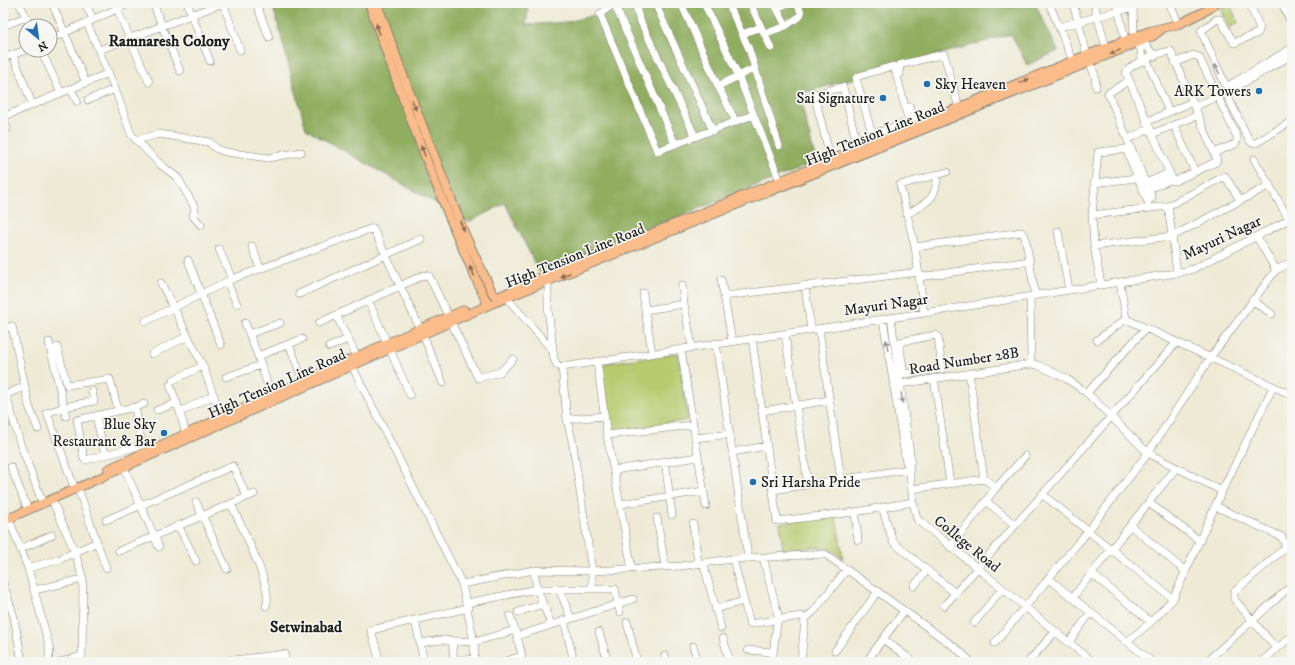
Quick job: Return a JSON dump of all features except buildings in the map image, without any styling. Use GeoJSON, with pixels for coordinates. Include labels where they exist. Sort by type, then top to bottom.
{"type":"FeatureCollection","features":[{"type":"Feature","properties":{"kind":"main road"},"geometry":{"type":"LineString","coordinates":[[369,3],[466,237],[493,294],[498,297],[547,278]]}},
{"type":"Feature","properties":{"kind":"main road"},"geometry":{"type":"LineString","coordinates":[[377,3],[405,92],[453,227],[488,302]]}},
{"type":"Feature","properties":{"kind":"main road","name":"High Tension Line Road"},"geometry":{"type":"LineString","coordinates":[[5,518],[42,501],[52,500],[75,486],[488,302],[507,298],[547,278],[604,253],[670,229],[1138,40],[1150,31],[1179,24],[1208,6],[1216,3]]}},
{"type":"Feature","properties":{"kind":"main road","name":"High Tension Line Road"},"geometry":{"type":"LineString","coordinates":[[670,229],[831,160],[859,152],[881,135],[905,127],[916,126],[1073,61],[1088,59],[1106,48],[1125,40],[1138,40]]}},
{"type":"Feature","properties":{"kind":"main road"},"geometry":{"type":"LineString","coordinates":[[42,501],[75,486]]}},
{"type":"Feature","properties":{"kind":"street"},"geometry":{"type":"LineString","coordinates":[[3,26],[26,17],[19,3]]}},
{"type":"Feature","properties":{"kind":"street"},"geometry":{"type":"LineString","coordinates":[[52,3],[86,83]]}},
{"type":"Feature","properties":{"kind":"street"},"geometry":{"type":"LineString","coordinates":[[84,3],[99,50],[131,134],[161,165],[178,178],[195,208],[193,216],[201,225]]}},
{"type":"Feature","properties":{"kind":"street"},"geometry":{"type":"LineString","coordinates":[[58,35],[130,3]]}},
{"type":"Feature","properties":{"kind":"street"},"geometry":{"type":"LineString","coordinates":[[153,3],[180,71]]}},
{"type":"Feature","properties":{"kind":"street"},"geometry":{"type":"LineString","coordinates":[[187,3],[210,61]]}},
{"type":"Feature","properties":{"kind":"street"},"geometry":{"type":"LineString","coordinates":[[99,50],[223,3],[240,50]]}},
{"type":"Feature","properties":{"kind":"street"},"geometry":{"type":"LineString","coordinates":[[256,3],[269,37]]}},
{"type":"Feature","properties":{"kind":"street"},"geometry":{"type":"LineString","coordinates":[[675,144],[614,3],[600,14],[657,151],[753,115]]}},
{"type":"Feature","properties":{"kind":"street"},"geometry":{"type":"LineString","coordinates":[[635,3],[639,18],[695,136]]}},
{"type":"Feature","properties":{"kind":"street"},"geometry":{"type":"LineString","coordinates":[[655,3],[713,131]]}},
{"type":"Feature","properties":{"kind":"street"},"geometry":{"type":"LineString","coordinates":[[681,3],[718,86],[736,122]]}},
{"type":"Feature","properties":{"kind":"street"},"geometry":{"type":"LineString","coordinates":[[704,3],[738,75],[780,182]]}},
{"type":"Feature","properties":{"kind":"street"},"geometry":{"type":"LineString","coordinates":[[728,3],[749,49],[779,146]]}},
{"type":"Feature","properties":{"kind":"street"},"geometry":{"type":"LineString","coordinates":[[750,3],[771,48]]}},
{"type":"Feature","properties":{"kind":"street"},"geometry":{"type":"LineString","coordinates":[[786,26],[776,6],[788,3]]}},
{"type":"Feature","properties":{"kind":"street"},"geometry":{"type":"LineString","coordinates":[[742,34],[786,26],[800,16],[801,13],[797,3]]}},
{"type":"Feature","properties":{"kind":"street"},"geometry":{"type":"LineString","coordinates":[[1049,3],[1073,61]]}},
{"type":"Feature","properties":{"kind":"street"},"geometry":{"type":"LineString","coordinates":[[1073,3],[1088,59],[1095,75],[1096,86]]}},
{"type":"Feature","properties":{"kind":"street"},"geometry":{"type":"LineString","coordinates":[[1094,3],[1106,48]]}},
{"type":"Feature","properties":{"kind":"street"},"geometry":{"type":"LineString","coordinates":[[1117,3],[1125,40]]}},
{"type":"Feature","properties":{"kind":"street"},"geometry":{"type":"LineString","coordinates":[[1169,3],[1179,24]]}},
{"type":"Feature","properties":{"kind":"street"},"geometry":{"type":"LineString","coordinates":[[1249,3],[1260,28],[1258,33],[1234,43],[1220,19],[1217,19],[1201,31],[1225,84],[1228,86],[1292,48]]}},
{"type":"Feature","properties":{"kind":"street"},"geometry":{"type":"LineString","coordinates":[[1282,3],[1292,25]]}},
{"type":"Feature","properties":{"kind":"street"},"geometry":{"type":"LineString","coordinates":[[1059,27],[1119,12],[1133,5],[1138,40],[1144,61],[1170,112]]}},
{"type":"Feature","properties":{"kind":"street"},"geometry":{"type":"LineString","coordinates":[[117,9],[149,82]]}},
{"type":"Feature","properties":{"kind":"street"},"geometry":{"type":"LineString","coordinates":[[1138,40],[1155,56]]}},
{"type":"Feature","properties":{"kind":"street"},"geometry":{"type":"LineString","coordinates":[[1171,51],[1214,153],[1216,162],[1175,181],[1171,176],[1129,81],[1127,70],[1144,61],[1171,51]]}},
{"type":"Feature","properties":{"kind":"street"},"geometry":{"type":"LineString","coordinates":[[3,58],[18,53]]}},
{"type":"Feature","properties":{"kind":"street"},"geometry":{"type":"LineString","coordinates":[[916,126],[899,65],[944,54],[959,108]]}},
{"type":"Feature","properties":{"kind":"street"},"geometry":{"type":"LineString","coordinates":[[14,55],[32,104]]}},
{"type":"Feature","properties":{"kind":"street"},"geometry":{"type":"LineString","coordinates":[[1175,63],[1197,55],[1218,96],[1238,141],[1214,153]]}},
{"type":"Feature","properties":{"kind":"street"},"geometry":{"type":"LineString","coordinates":[[1292,55],[1233,89],[1227,95],[1248,138],[1252,143],[1292,121]]}},
{"type":"Feature","properties":{"kind":"street"},"geometry":{"type":"LineString","coordinates":[[45,58],[61,93]]}},
{"type":"Feature","properties":{"kind":"street"},"geometry":{"type":"LineString","coordinates":[[881,135],[871,130],[856,80],[859,76],[894,67],[909,121],[905,127]]}},
{"type":"Feature","properties":{"kind":"street"},"geometry":{"type":"LineString","coordinates":[[718,86],[755,68]]}},
{"type":"Feature","properties":{"kind":"street"},"geometry":{"type":"LineString","coordinates":[[7,129],[3,117],[109,73]]}},
{"type":"Feature","properties":{"kind":"street"},"geometry":{"type":"LineString","coordinates":[[1101,284],[1094,246],[1092,215],[1098,152],[1124,148],[1127,151],[1137,178],[1150,200],[1146,183],[1108,93],[1129,81]]}},
{"type":"Feature","properties":{"kind":"street"},"geometry":{"type":"LineString","coordinates":[[831,160],[814,94],[843,87],[859,152]]}},
{"type":"Feature","properties":{"kind":"street"},"geometry":{"type":"LineString","coordinates":[[71,89],[76,101]]}},
{"type":"Feature","properties":{"kind":"street"},"geometry":{"type":"LineString","coordinates":[[88,100],[115,89]]}},
{"type":"Feature","properties":{"kind":"street"},"geometry":{"type":"LineString","coordinates":[[1128,139],[1149,128],[1170,112],[1218,96]]}},
{"type":"Feature","properties":{"kind":"street"},"geometry":{"type":"LineString","coordinates":[[1149,128],[1174,125],[1198,115]]}},
{"type":"Feature","properties":{"kind":"street"},"geometry":{"type":"LineString","coordinates":[[1174,125],[1195,172]]}},
{"type":"Feature","properties":{"kind":"street"},"geometry":{"type":"LineString","coordinates":[[136,140],[159,134],[209,142],[217,149],[226,152],[268,158],[301,152]]}},
{"type":"Feature","properties":{"kind":"street"},"geometry":{"type":"LineString","coordinates":[[1254,159],[1291,219]]}},
{"type":"Feature","properties":{"kind":"street"},"geometry":{"type":"LineString","coordinates":[[924,313],[915,247],[900,185],[947,172]]}},
{"type":"Feature","properties":{"kind":"street"},"geometry":{"type":"LineString","coordinates":[[907,214],[932,198],[936,187],[938,174]]}},
{"type":"Feature","properties":{"kind":"street"},"geometry":{"type":"LineString","coordinates":[[1146,183],[1171,176]]}},
{"type":"Feature","properties":{"kind":"street"},"geometry":{"type":"LineString","coordinates":[[1154,187],[1171,176]]}},
{"type":"Feature","properties":{"kind":"street"},"geometry":{"type":"LineString","coordinates":[[1092,215],[1168,206],[1225,176],[1240,200]]}},
{"type":"Feature","properties":{"kind":"street"},"geometry":{"type":"LineString","coordinates":[[1094,183],[1137,178]]}},
{"type":"Feature","properties":{"kind":"street"},"geometry":{"type":"LineString","coordinates":[[1094,246],[1173,236],[1270,185]]}},
{"type":"Feature","properties":{"kind":"street"},"geometry":{"type":"LineString","coordinates":[[1168,206],[1177,272]]}},
{"type":"Feature","properties":{"kind":"street","name":"Mayuri Nagar"},"geometry":{"type":"LineString","coordinates":[[562,367],[716,343],[887,319],[1193,269],[1291,219]]}},
{"type":"Feature","properties":{"kind":"street"},"geometry":{"type":"LineString","coordinates":[[146,322],[229,280],[373,228],[443,383]]}},
{"type":"Feature","properties":{"kind":"street"},"geometry":{"type":"LineString","coordinates":[[1058,231],[1069,290]]}},
{"type":"Feature","properties":{"kind":"street"},"geometry":{"type":"LineString","coordinates":[[915,247],[1022,232],[1025,236],[1030,261],[1033,295],[1031,364],[1038,365],[1067,379],[1087,393],[1148,454],[1222,491]]}},
{"type":"Feature","properties":{"kind":"street"},"geometry":{"type":"LineString","coordinates":[[1257,237],[1276,270]]}},
{"type":"Feature","properties":{"kind":"street"},"geometry":{"type":"LineString","coordinates":[[299,294],[421,239]]}},
{"type":"Feature","properties":{"kind":"street"},"geometry":{"type":"LineString","coordinates":[[252,246],[260,268]]}},
{"type":"Feature","properties":{"kind":"street"},"geometry":{"type":"LineString","coordinates":[[219,249],[236,304]]}},
{"type":"Feature","properties":{"kind":"street"},"geometry":{"type":"LineString","coordinates":[[188,260],[222,345]]}},
{"type":"Feature","properties":{"kind":"street"},"geometry":{"type":"LineString","coordinates":[[724,296],[805,285],[1030,261]]}},
{"type":"Feature","properties":{"kind":"street"},"geometry":{"type":"LineString","coordinates":[[995,643],[1088,531],[1148,454],[1210,358],[1252,300],[1276,270],[1292,262]]}},
{"type":"Feature","properties":{"kind":"street"},"geometry":{"type":"LineString","coordinates":[[318,323],[424,275],[429,276],[451,319],[478,378],[500,372],[513,359]]}},
{"type":"Feature","properties":{"kind":"street"},"geometry":{"type":"LineString","coordinates":[[547,278],[548,308],[553,351],[555,362],[562,367],[567,419],[573,445],[592,571],[592,589]]}},
{"type":"Feature","properties":{"kind":"street"},"geometry":{"type":"LineString","coordinates":[[721,280],[732,341]]}},
{"type":"Feature","properties":{"kind":"street"},"geometry":{"type":"LineString","coordinates":[[1120,282],[1126,319]]}},
{"type":"Feature","properties":{"kind":"street"},"geometry":{"type":"LineString","coordinates":[[162,283],[203,366],[222,420]]}},
{"type":"Feature","properties":{"kind":"street"},"geometry":{"type":"LineString","coordinates":[[682,285],[692,347]]}},
{"type":"Feature","properties":{"kind":"street"},"geometry":{"type":"LineString","coordinates":[[805,285],[811,330]]}},
{"type":"Feature","properties":{"kind":"street"},"geometry":{"type":"LineString","coordinates":[[643,293],[652,353]]}},
{"type":"Feature","properties":{"kind":"street"},"geometry":{"type":"LineString","coordinates":[[507,298],[553,351]]}},
{"type":"Feature","properties":{"kind":"street"},"geometry":{"type":"LineString","coordinates":[[368,300],[410,395]]}},
{"type":"Feature","properties":{"kind":"street"},"geometry":{"type":"LineString","coordinates":[[1252,300],[1272,314]]}},
{"type":"Feature","properties":{"kind":"street"},"geometry":{"type":"LineString","coordinates":[[645,310],[684,304]]}},
{"type":"Feature","properties":{"kind":"street"},"geometry":{"type":"LineString","coordinates":[[336,315],[348,339],[354,361],[462,584],[468,605],[474,642],[475,660],[454,661],[452,641]]}},
{"type":"Feature","properties":{"kind":"street"},"geometry":{"type":"LineString","coordinates":[[887,319],[896,361],[904,374],[942,369],[938,336],[900,341],[896,361]]}},
{"type":"Feature","properties":{"kind":"street"},"geometry":{"type":"LineString","coordinates":[[1126,319],[1292,395]]}},
{"type":"Feature","properties":{"kind":"street"},"geometry":{"type":"LineString","coordinates":[[1097,340],[1126,319]]}},
{"type":"Feature","properties":{"kind":"street"},"geometry":{"type":"LineString","coordinates":[[245,323],[272,398]]}},
{"type":"Feature","properties":{"kind":"street"},"geometry":{"type":"LineString","coordinates":[[250,334],[280,323]]}},
{"type":"Feature","properties":{"kind":"street"},"geometry":{"type":"LineString","coordinates":[[3,329],[12,326],[29,406],[38,429]]}},
{"type":"Feature","properties":{"kind":"street"},"geometry":{"type":"LineString","coordinates":[[819,329],[841,479]]}},
{"type":"Feature","properties":{"kind":"street"},"geometry":{"type":"LineString","coordinates":[[1087,393],[1145,329]]}},
{"type":"Feature","properties":{"kind":"street"},"geometry":{"type":"LineString","coordinates":[[785,334],[808,484]]}},
{"type":"Feature","properties":{"kind":"street"},"geometry":{"type":"LineString","coordinates":[[152,354],[188,336]]}},
{"type":"Feature","properties":{"kind":"street"},"geometry":{"type":"LineString","coordinates":[[752,338],[777,521],[855,512],[913,502]]}},
{"type":"Feature","properties":{"kind":"street"},"geometry":{"type":"LineString","coordinates":[[258,356],[302,339]]}},
{"type":"Feature","properties":{"kind":"street"},"geometry":{"type":"LineString","coordinates":[[329,347],[348,339]]}},
{"type":"Feature","properties":{"kind":"street"},"geometry":{"type":"LineString","coordinates":[[49,342],[66,416]]}},
{"type":"Feature","properties":{"kind":"street"},"geometry":{"type":"LineString","coordinates":[[716,343],[748,558]]}},
{"type":"Feature","properties":{"kind":"street"},"geometry":{"type":"LineString","coordinates":[[944,606],[1176,343]]}},
{"type":"Feature","properties":{"kind":"street"},"geometry":{"type":"LineString","coordinates":[[58,347],[67,385],[110,379],[118,410]]}},
{"type":"Feature","properties":{"kind":"street"},"geometry":{"type":"LineString","coordinates":[[291,349],[304,384]]}},
{"type":"Feature","properties":{"kind":"street"},"geometry":{"type":"LineString","coordinates":[[681,349],[706,506]]}},
{"type":"Feature","properties":{"kind":"street"},"geometry":{"type":"LineString","coordinates":[[597,361],[607,434],[615,470],[632,569]]}},
{"type":"Feature","properties":{"kind":"street","name":"College Road"},"geometry":{"type":"LineString","coordinates":[[896,361],[897,385],[912,461],[909,467],[913,502],[917,519],[950,548],[1093,662]]}},
{"type":"Feature","properties":{"kind":"street"},"geometry":{"type":"LineString","coordinates":[[226,377],[261,364]]}},
{"type":"Feature","properties":{"kind":"street","name":"Road Number 28B"},"geometry":{"type":"LineString","coordinates":[[897,385],[1031,364]]}},
{"type":"Feature","properties":{"kind":"street"},"geometry":{"type":"LineString","coordinates":[[186,437],[171,383],[203,366]]}},
{"type":"Feature","properties":{"kind":"street"},"geometry":{"type":"LineString","coordinates":[[969,373],[984,479]]}},
{"type":"Feature","properties":{"kind":"street"},"geometry":{"type":"LineString","coordinates":[[934,378],[950,483]]}},
{"type":"Feature","properties":{"kind":"street"},"geometry":{"type":"LineString","coordinates":[[25,386],[5,396],[20,444],[42,501]]}},
{"type":"Feature","properties":{"kind":"street"},"geometry":{"type":"LineString","coordinates":[[1128,641],[1152,622],[1173,599],[1222,491],[1273,387]]}},
{"type":"Feature","properties":{"kind":"street"},"geometry":{"type":"LineString","coordinates":[[92,391],[95,408],[111,454],[120,466],[140,504],[159,548]]}},
{"type":"Feature","properties":{"kind":"street"},"geometry":{"type":"LineString","coordinates":[[180,412],[214,395]]}},
{"type":"Feature","properties":{"kind":"street"},"geometry":{"type":"LineString","coordinates":[[762,411],[830,400]]}},
{"type":"Feature","properties":{"kind":"street"},"geometry":{"type":"LineString","coordinates":[[106,568],[46,413],[64,407],[118,410],[144,404]]}},
{"type":"Feature","properties":{"kind":"street"},"geometry":{"type":"LineString","coordinates":[[157,410],[177,404]]}},
{"type":"Feature","properties":{"kind":"street"},"geometry":{"type":"LineString","coordinates":[[95,408],[76,421],[84,458],[86,460],[142,445],[134,407]]}},
{"type":"Feature","properties":{"kind":"street"},"geometry":{"type":"LineString","coordinates":[[567,419],[605,416]]}},
{"type":"Feature","properties":{"kind":"street"},"geometry":{"type":"LineString","coordinates":[[607,434],[693,425]]}},
{"type":"Feature","properties":{"kind":"street"},"geometry":{"type":"LineString","coordinates":[[695,438],[730,434]]}},
{"type":"Feature","properties":{"kind":"street"},"geometry":{"type":"LineString","coordinates":[[732,452],[767,446]]}},
{"type":"Feature","properties":{"kind":"street"},"geometry":{"type":"LineString","coordinates":[[950,548],[994,490],[1025,456]]}},
{"type":"Feature","properties":{"kind":"street"},"geometry":{"type":"LineString","coordinates":[[615,470],[698,458]]}},
{"type":"Feature","properties":{"kind":"street"},"geometry":{"type":"LineString","coordinates":[[664,462],[672,515]]}},
{"type":"Feature","properties":{"kind":"street"},"geometry":{"type":"LineString","coordinates":[[106,520],[140,504],[233,466],[250,496],[154,535],[119,551]]}},
{"type":"Feature","properties":{"kind":"street"},"geometry":{"type":"LineString","coordinates":[[11,467],[27,508]]}},
{"type":"Feature","properties":{"kind":"street"},"geometry":{"type":"LineString","coordinates":[[773,490],[909,467]]}},
{"type":"Feature","properties":{"kind":"street"},"geometry":{"type":"LineString","coordinates":[[1073,597],[1176,468]]}},
{"type":"Feature","properties":{"kind":"street"},"geometry":{"type":"LineString","coordinates":[[912,489],[984,479],[993,485],[994,490]]}},
{"type":"Feature","properties":{"kind":"street"},"geometry":{"type":"LineString","coordinates":[[621,504],[704,491]]}},
{"type":"Feature","properties":{"kind":"street"},"geometry":{"type":"LineString","coordinates":[[1042,494],[1173,599]]}},
{"type":"Feature","properties":{"kind":"street"},"geometry":{"type":"LineString","coordinates":[[52,500],[75,552],[83,579],[82,659],[61,662]]}},
{"type":"Feature","properties":{"kind":"street"},"geometry":{"type":"LineString","coordinates":[[986,501],[1015,525]]}},
{"type":"Feature","properties":{"kind":"street"},"geometry":{"type":"LineString","coordinates":[[196,502],[227,569]]}},
{"type":"Feature","properties":{"kind":"street"},"geometry":{"type":"LineString","coordinates":[[1149,503],[1200,541]]}},
{"type":"Feature","properties":{"kind":"street"},"geometry":{"type":"LineString","coordinates":[[231,504],[260,568],[269,598],[266,606]]}},
{"type":"Feature","properties":{"kind":"street"},"geometry":{"type":"LineString","coordinates":[[1215,506],[1282,537],[1286,547],[1234,592],[1234,599],[1277,649]]}},
{"type":"Feature","properties":{"kind":"street"},"geometry":{"type":"LineString","coordinates":[[882,507],[893,542],[955,593]]}},
{"type":"Feature","properties":{"kind":"street"},"geometry":{"type":"LineString","coordinates":[[855,512],[858,540]]}},
{"type":"Feature","properties":{"kind":"street"},"geometry":{"type":"LineString","coordinates":[[5,518],[28,568],[50,649],[48,662]]}},
{"type":"Feature","properties":{"kind":"street"},"geometry":{"type":"LineString","coordinates":[[657,518],[665,566]]}},
{"type":"Feature","properties":{"kind":"street"},"geometry":{"type":"LineString","coordinates":[[693,524],[701,565],[720,628]]}},
{"type":"Feature","properties":{"kind":"street"},"geometry":{"type":"LineString","coordinates":[[178,525],[196,561]]}},
{"type":"Feature","properties":{"kind":"street"},"geometry":{"type":"LineString","coordinates":[[1131,526],[1185,571]]}},
{"type":"Feature","properties":{"kind":"street"},"geometry":{"type":"LineString","coordinates":[[20,549],[52,535]]}},
{"type":"Feature","properties":{"kind":"street"},"geometry":{"type":"LineString","coordinates":[[28,568],[58,560],[97,542]]}},
{"type":"Feature","properties":{"kind":"street"},"geometry":{"type":"LineString","coordinates":[[462,584],[534,570],[592,571],[632,569],[701,565],[748,558],[825,554],[878,591],[971,662]]}},
{"type":"Feature","properties":{"kind":"street"},"geometry":{"type":"LineString","coordinates":[[764,561],[777,609],[778,620],[772,662]]}},
{"type":"Feature","properties":{"kind":"street"},"geometry":{"type":"LineString","coordinates":[[734,563],[750,624],[801,616],[805,619]]}},
{"type":"Feature","properties":{"kind":"street"},"geometry":{"type":"LineString","coordinates":[[802,662],[805,619],[818,607],[847,569]]}},
{"type":"Feature","properties":{"kind":"street"},"geometry":{"type":"LineString","coordinates":[[534,570],[537,589],[551,624]]}},
{"type":"Feature","properties":{"kind":"street"},"geometry":{"type":"LineString","coordinates":[[914,586],[927,570]]}},
{"type":"Feature","properties":{"kind":"street"},"geometry":{"type":"LineString","coordinates":[[1092,574],[1152,622]]}},
{"type":"Feature","properties":{"kind":"street"},"geometry":{"type":"LineString","coordinates":[[1048,578],[1150,660]]}},
{"type":"Feature","properties":{"kind":"street"},"geometry":{"type":"LineString","coordinates":[[34,590],[83,579]]}},
{"type":"Feature","properties":{"kind":"street"},"geometry":{"type":"LineString","coordinates":[[3,584],[14,617],[22,662]]}},
{"type":"Feature","properties":{"kind":"street"},"geometry":{"type":"LineString","coordinates":[[1206,662],[1292,585]]}},
{"type":"Feature","properties":{"kind":"street"},"geometry":{"type":"LineString","coordinates":[[380,662],[372,630],[537,589],[615,588],[620,612]]}},
{"type":"Feature","properties":{"kind":"street"},"geometry":{"type":"LineString","coordinates":[[559,589],[567,619],[574,662]]}},
{"type":"Feature","properties":{"kind":"street"},"geometry":{"type":"LineString","coordinates":[[974,623],[1002,589]]}},
{"type":"Feature","properties":{"kind":"street"},"geometry":{"type":"LineString","coordinates":[[835,651],[878,591]]}},
{"type":"Feature","properties":{"kind":"street"},"geometry":{"type":"LineString","coordinates":[[420,643],[440,640],[474,642],[551,624],[633,599]]}},
{"type":"Feature","properties":{"kind":"street"},"geometry":{"type":"LineString","coordinates":[[715,609],[744,601]]}},
{"type":"Feature","properties":{"kind":"street"},"geometry":{"type":"LineString","coordinates":[[518,612],[543,604]]}},
{"type":"Feature","properties":{"kind":"street"},"geometry":{"type":"LineString","coordinates":[[866,662],[904,611]]}},
{"type":"Feature","properties":{"kind":"street"},"geometry":{"type":"LineString","coordinates":[[1069,642],[1091,612]]}},
{"type":"Feature","properties":{"kind":"street"},"geometry":{"type":"LineString","coordinates":[[503,662],[523,659],[510,616]]}},
{"type":"Feature","properties":{"kind":"street"},"geometry":{"type":"LineString","coordinates":[[414,620],[424,662]]}},
{"type":"Feature","properties":{"kind":"street"},"geometry":{"type":"LineString","coordinates":[[627,622],[637,662]]}},
{"type":"Feature","properties":{"kind":"street"},"geometry":{"type":"LineString","coordinates":[[599,632],[608,662]]}},
{"type":"Feature","properties":{"kind":"street"},"geometry":{"type":"LineString","coordinates":[[1028,662],[1055,632]]}},
{"type":"Feature","properties":{"kind":"street"},"geometry":{"type":"LineString","coordinates":[[1261,662],[1292,636]]}},
{"type":"Feature","properties":{"kind":"street"},"geometry":{"type":"LineString","coordinates":[[723,638],[730,662]]}},
{"type":"Feature","properties":{"kind":"street"},"geometry":{"type":"LineString","coordinates":[[883,639],[914,662]]}},
{"type":"Feature","properties":{"kind":"street"},"geometry":{"type":"LineString","coordinates":[[693,646],[698,662]]}},
{"type":"Feature","properties":{"kind":"street"},"geometry":{"type":"LineString","coordinates":[[748,650],[773,652]]}},
{"type":"Feature","properties":{"kind":"street"},"geometry":{"type":"LineString","coordinates":[[217,662],[284,654],[285,662]]}},
{"type":"Feature","properties":{"kind":"green space"},"geometry":{"type":"Polygon","coordinates":[[[272,3],[526,3],[528,11],[526,25],[567,22],[595,15],[611,3],[1035,3],[1058,51],[1027,65],[1011,34],[799,94],[816,162],[539,272],[505,203],[469,222],[306,129],[272,3]]]}},
{"type":"Feature","properties":{"kind":"green space"},"geometry":{"type":"Polygon","coordinates":[[[1230,3],[1238,23],[1229,28],[1221,8],[1230,3]]]}},
{"type":"Feature","properties":{"kind":"green space"},"geometry":{"type":"Polygon","coordinates":[[[678,353],[688,420],[610,432],[600,364],[678,353]]]}},
{"type":"Feature","properties":{"kind":"green space"},"geometry":{"type":"Polygon","coordinates":[[[836,516],[843,558],[829,549],[816,547],[783,550],[780,523],[836,516]]]}},
{"type":"Feature","properties":{"kind":"place","name":"Sky Heaven"},"geometry":{"type":"Point","coordinates":[927,84]}},
{"type":"Feature","properties":{"kind":"place","name":"ARK Towers"},"geometry":{"type":"Point","coordinates":[1259,91]}},
{"type":"Feature","properties":{"kind":"place","name":"Sai Signature"},"geometry":{"type":"Point","coordinates":[883,98]}},
{"type":"Feature","properties":{"kind":"place","name":"Blue Sky Restaurant & Bar"},"geometry":{"type":"Point","coordinates":[164,433]}},
{"type":"Feature","properties":{"kind":"place","name":"Sri Harsha Pride"},"geometry":{"type":"Point","coordinates":[753,482]}},
{"type":"Feature","properties":{"kind":"district","name":"Ramnaresh Colony"},"geometry":{"type":"Point","coordinates":[169,41]}},
{"type":"Feature","properties":{"kind":"district","name":"Setwinabad"},"geometry":{"type":"Point","coordinates":[306,627]}}]}
